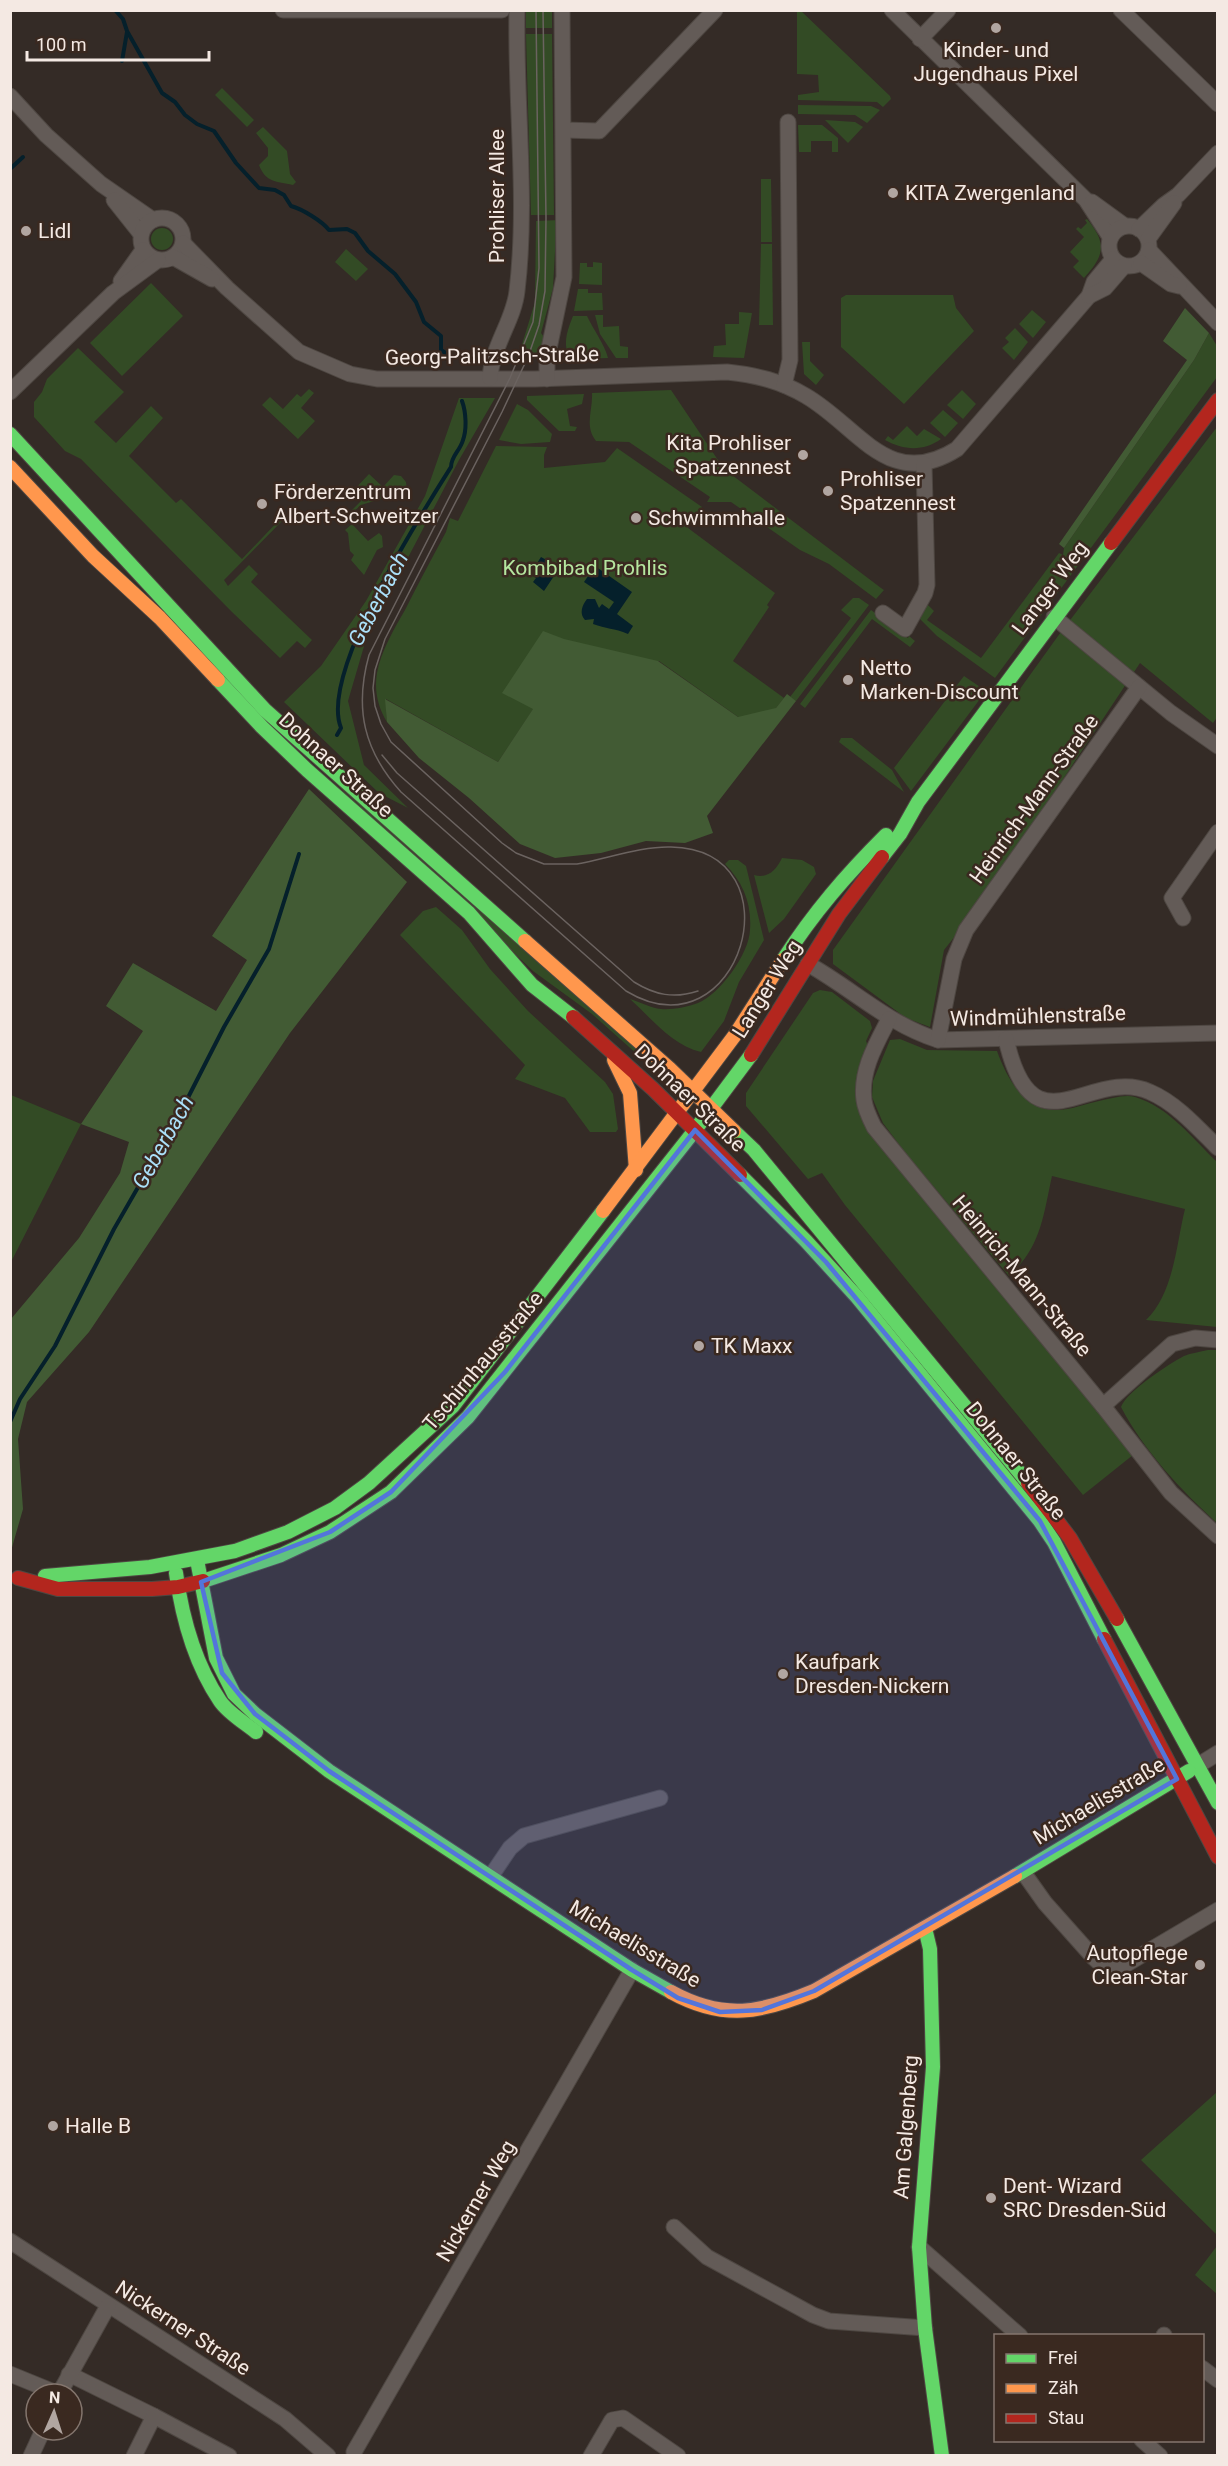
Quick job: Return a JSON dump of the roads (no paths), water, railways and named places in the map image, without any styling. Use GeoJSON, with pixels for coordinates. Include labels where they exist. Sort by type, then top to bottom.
{"type":"FeatureCollection","features":[{"type":"Feature","properties":{"kind":"main road","name":"Langer Weg"},"geometry":{"type":"LineString","coordinates":[[712,1108],[767,1031],[838,914],[900,834],[918,802],[1218,400]]}},
{"type":"Feature","properties":{"kind":"main road","name":"Dohnaer Straße"},"geometry":{"type":"LineString","coordinates":[[10,434],[265,710],[712,1108],[754,1150],[815,1221],[1055,1516],[1095,1579],[1218,1803]]}},
{"type":"Feature","properties":{"kind":"main road","name":"Dohnaer Straße"},"geometry":{"type":"LineString","coordinates":[[10,467],[93,556],[160,618],[262,727],[307,770],[469,913],[532,984],[554,1000],[695,1130],[826,1262],[1040,1521],[1054,1542],[1218,1857]]}},
{"type":"Feature","properties":{"kind":"main road","name":"Langer Weg"},"geometry":{"type":"LineString","coordinates":[[694,1092],[735,1035],[792,944],[823,902],[846,875],[918,802]]}},
{"type":"Feature","properties":{"kind":"main road"},"geometry":{"type":"LineString","coordinates":[[610,1051],[630,1093],[636,1170]]}},
{"type":"Feature","properties":{"kind":"main road","name":"Tschirnhausstraße"},"geometry":{"type":"LineString","coordinates":[[14,1578],[94,1573],[196,1560],[236,1551],[288,1532],[335,1508],[369,1483],[453,1406],[694,1092]]}},
{"type":"Feature","properties":{"kind":"main road","name":"Tschirnhausstraße"},"geometry":{"type":"LineString","coordinates":[[14,1578],[58,1589],[178,1587],[201,1582],[272,1559],[330,1532],[391,1492],[468,1417],[506,1372],[712,1108]]}},
{"type":"Feature","properties":{"kind":"main road","name":"Michaelisstraße"},"geometry":{"type":"LineString","coordinates":[[196,1560],[216,1658],[234,1694],[255,1714],[310,1758],[632,1970],[678,1998],[699,2007],[720,2012],[762,2010],[790,2002],[814,1991],[1023,1872],[1197,1766]]}},
{"type":"Feature","properties":{"kind":"main road","name":"Michaelisstraße"},"geometry":{"type":"LineString","coordinates":[[176,1563],[181,1609],[200,1663],[221,1703],[244,1724],[273,1743],[310,1758]]}},
{"type":"Feature","properties":{"kind":"main road","name":"Am Galgenberg"},"geometry":{"type":"LineString","coordinates":[[925,1928],[930,1949],[933,2067],[919,2247],[925,2328],[942,2456]]}},
{"type":"Feature","properties":{"kind":"street"},"geometry":{"type":"LineString","coordinates":[[283,10],[502,10]]}},
{"type":"Feature","properties":{"kind":"street","name":"Prohliser Allee"},"geometry":{"type":"LineString","coordinates":[[490,378],[490,366],[497,343],[517,293],[521,218],[517,10]]}},
{"type":"Feature","properties":{"kind":"street"},"geometry":{"type":"LineString","coordinates":[[547,379],[547,358],[564,277],[562,10]]}},
{"type":"Feature","properties":{"kind":"street"},"geometry":{"type":"LineString","coordinates":[[564,130],[599,131],[715,10]]}},
{"type":"Feature","properties":{"kind":"street"},"geometry":{"type":"LineString","coordinates":[[892,10],[1086,200],[1110,237]]}},
{"type":"Feature","properties":{"kind":"street"},"geometry":{"type":"LineString","coordinates":[[920,39],[948,10]]}},
{"type":"Feature","properties":{"kind":"street"},"geometry":{"type":"LineString","coordinates":[[1121,10],[1218,104]]}},
{"type":"Feature","properties":{"kind":"street","name":"Georg-Palitzsch-Straße"},"geometry":{"type":"LineString","coordinates":[[10,96],[46,135],[100,184],[153,220],[164,218],[175,222],[183,234],[183,243],[227,288],[299,352],[350,374],[377,379],[547,379],[727,372],[765,378],[784,385],[824,407],[874,449],[886,456],[903,462],[924,464]]}},
{"type":"Feature","properties":{"kind":"street"},"geometry":{"type":"LineString","coordinates":[[784,385],[790,360],[788,122]]}},
{"type":"Feature","properties":{"kind":"street"},"geometry":{"type":"LineString","coordinates":[[883,613],[905,629],[925,594],[927,571],[924,464],[941,459],[957,449],[1089,296],[1105,288],[1119,263],[1171,210],[1178,195],[1218,153]]}},
{"type":"Feature","properties":{"kind":"street","name":"Georg-Palitzsch-Straße"},"geometry":{"type":"LineString","coordinates":[[100,184],[141,234]]}},
{"type":"Feature","properties":{"kind":"street"},"geometry":{"type":"LineString","coordinates":[[1086,200],[1095,203],[1140,242],[1171,284],[1181,286],[1218,323]]}},
{"type":"Feature","properties":{"kind":"street"},"geometry":{"type":"LineString","coordinates":[[113,293],[143,250],[141,234],[153,220]]}},
{"type":"Feature","properties":{"kind":"street"},"geometry":{"type":"LineString","coordinates":[[1119,263],[1108,246],[1114,232],[1140,242]]}},
{"type":"Feature","properties":{"kind":"street"},"geometry":{"type":"LineString","coordinates":[[10,392],[113,293],[165,259],[178,254],[183,243]]}},
{"type":"Feature","properties":{"kind":"street","name":"Georg-Palitzsch-Straße"},"geometry":{"type":"LineString","coordinates":[[143,250],[152,258],[165,259],[227,288]]}},
{"type":"Feature","properties":{"kind":"street"},"geometry":{"type":"LineString","coordinates":[[1054,617],[1139,687],[1215,739]]}},
{"type":"Feature","properties":{"kind":"street","name":"Heinrich-Mann-Straße"},"geometry":{"type":"LineString","coordinates":[[938,1040],[954,959],[966,930],[1139,687]]}},
{"type":"Feature","properties":{"kind":"street"},"geometry":{"type":"LineString","coordinates":[[1183,918],[1172,898],[1218,832]]}},
{"type":"Feature","properties":{"kind":"street","name":"Windmühlenstraße"},"geometry":{"type":"LineString","coordinates":[[808,964],[889,1018],[913,1032],[938,1040],[1218,1033]]}},
{"type":"Feature","properties":{"kind":"street","name":"Heinrich-Mann-Straße"},"geometry":{"type":"LineString","coordinates":[[889,1018],[874,1047],[864,1078],[864,1102],[874,1127],[1103,1406],[1171,1493],[1218,1536]]}},
{"type":"Feature","properties":{"kind":"street"},"geometry":{"type":"LineString","coordinates":[[1006,1039],[1018,1080],[1033,1095],[1052,1102],[1123,1087],[1149,1092],[1176,1109],[1218,1148]]}},
{"type":"Feature","properties":{"kind":"street"},"geometry":{"type":"LineString","coordinates":[[1103,1406],[1172,1344],[1195,1338],[1218,1340]]}},
{"type":"Feature","properties":{"kind":"street"},"geometry":{"type":"LineString","coordinates":[[1197,1766],[1218,1753]]}},
{"type":"Feature","properties":{"kind":"street"},"geometry":{"type":"LineString","coordinates":[[491,1876],[515,1842],[525,1836],[660,1798]]}},
{"type":"Feature","properties":{"kind":"street","name":"Michaelisstraße"},"geometry":{"type":"LineString","coordinates":[[1023,1872],[1045,1902],[1094,1958],[1101,1965],[1109,1967],[1125,1965],[1218,1910]]}},
{"type":"Feature","properties":{"kind":"street","name":"Nickerner Weg"},"geometry":{"type":"LineString","coordinates":[[329,2456],[335,2451],[346,2449],[356,2454],[632,1970]]}},
{"type":"Feature","properties":{"kind":"street"},"geometry":{"type":"LineString","coordinates":[[674,2227],[707,2257],[813,2315],[829,2321],[925,2328]]}},
{"type":"Feature","properties":{"kind":"street","name":"Nickerner Straße"},"geometry":{"type":"LineString","coordinates":[[10,2241],[285,2418],[329,2456]]}},
{"type":"Feature","properties":{"kind":"street"},"geometry":{"type":"LineString","coordinates":[[919,2247],[1018,2334]]}},
{"type":"Feature","properties":{"kind":"street"},"geometry":{"type":"LineString","coordinates":[[65,2382],[108,2306]]}},
{"type":"Feature","properties":{"kind":"street"},"geometry":{"type":"LineString","coordinates":[[1204,2369],[1218,2380]]}},
{"type":"Feature","properties":{"kind":"street"},"geometry":{"type":"LineString","coordinates":[[10,2374],[30,2382]]}},
{"type":"Feature","properties":{"kind":"street"},"geometry":{"type":"LineString","coordinates":[[69,2374],[154,2415],[229,2456]]}},
{"type":"Feature","properties":{"kind":"street"},"geometry":{"type":"LineString","coordinates":[[134,2456],[154,2415]]}},
{"type":"Feature","properties":{"kind":"street"},"geometry":{"type":"LineString","coordinates":[[591,2456],[612,2420],[623,2418],[678,2456]]}},
{"type":"Feature","properties":{"kind":"street"},"geometry":{"type":"LineString","coordinates":[[31,2456],[37,2442]]}},
{"type":"Feature","properties":{"kind":"street"},"geometry":{"type":"LineString","coordinates":[[1144,2442],[1160,2456]]}},
{"type":"Feature","properties":{"kind":"water"},"geometry":{"type":"Polygon","coordinates":[[[541,557],[552,563],[546,572],[554,576],[544,591],[533,582],[536,578],[530,574],[541,557]]]}},
{"type":"Feature","properties":{"kind":"water"},"geometry":{"type":"Polygon","coordinates":[[[595,566],[632,592],[617,614],[633,626],[628,634],[593,624],[594,619],[585,620],[583,618],[582,610],[587,599],[595,599],[599,608],[602,604],[609,609],[614,602],[584,582],[595,566]]]}},
{"type":"Feature","properties":{"kind":"waterway","name":"Geberbach"},"geometry":{"type":"LineString","coordinates":[[115,10],[123,19],[127,31],[162,93],[175,102],[185,115],[197,124],[214,131],[236,163],[259,188],[275,190],[284,195],[291,206],[312,216],[329,230],[347,229],[355,233],[368,251],[395,274],[416,302],[424,322],[441,336],[441,350],[447,354],[446,359]]}},
{"type":"Feature","properties":{"kind":"waterway"},"geometry":{"type":"LineString","coordinates":[[122,61],[127,32]]}},
{"type":"Feature","properties":{"kind":"waterway"},"geometry":{"type":"LineString","coordinates":[[10,169],[23,157]]}},
{"type":"Feature","properties":{"kind":"waterway","name":"Geberbach"},"geometry":{"type":"LineString","coordinates":[[337,735],[341,728],[338,703],[345,671],[358,635],[397,557],[451,467],[452,460],[462,444],[465,426],[462,401]]}},
{"type":"Feature","properties":{"kind":"waterway","name":"Geberbach"},"geometry":{"type":"LineString","coordinates":[[10,1422],[20,1399],[55,1346],[114,1229],[175,1123],[224,1027],[269,949],[299,854]]}},
{"type":"Feature","properties":{"kind":"tram line"},"geometry":{"type":"LineString","coordinates":[[536,10],[539,268],[533,322],[510,378],[369,655],[362,693],[363,711],[371,745],[378,761],[401,792],[626,991],[666,1005],[700,998],[725,977],[740,946],[744,912],[735,880],[711,857],[671,847],[636,851],[577,864],[544,864],[516,853],[502,843],[391,742],[381,724],[375,706],[373,688],[375,670],[385,639],[502,412],[528,357],[539,325],[545,291],[546,218],[543,10]]}},
{"type":"Feature","properties":{"kind":"tram line"},"geometry":{"type":"LineString","coordinates":[[382,755],[397,773],[634,982],[657,993],[681,995],[698,991]]}},
{"type":"Feature","properties":{"kind":"place","name":"Kinder- und Jugendhaus Pixel"},"geometry":{"type":"Point","coordinates":[996,28]}},
{"type":"Feature","properties":{"kind":"place","name":"KITA Zwergenland"},"geometry":{"type":"Point","coordinates":[893,193]}},
{"type":"Feature","properties":{"kind":"place","name":"Lidl"},"geometry":{"type":"Point","coordinates":[26,231]}},
{"type":"Feature","properties":{"kind":"place","name":"Kita Prohliser Spatzennest"},"geometry":{"type":"Point","coordinates":[803,455]}},
{"type":"Feature","properties":{"kind":"place","name":"Prohliser Spatzennest"},"geometry":{"type":"Point","coordinates":[828,491]}},
{"type":"Feature","properties":{"kind":"place","name":"Förderzentrum Albert-Schweitzer"},"geometry":{"type":"Point","coordinates":[262,504]}},
{"type":"Feature","properties":{"kind":"place","name":"Schwimmhalle"},"geometry":{"type":"Point","coordinates":[636,518]}},
{"type":"Feature","properties":{"kind":"place","name":"Netto Marken-Discount"},"geometry":{"type":"Point","coordinates":[848,680]}},
{"type":"Feature","properties":{"kind":"place","name":"TK Maxx"},"geometry":{"type":"Point","coordinates":[699,1346]}},
{"type":"Feature","properties":{"kind":"place","name":"Kaufpark Dresden-Nickern"},"geometry":{"type":"Point","coordinates":[783,1674]}},
{"type":"Feature","properties":{"kind":"place","name":"Autopflege Clean-Star"},"geometry":{"type":"Point","coordinates":[1200,1965]}},
{"type":"Feature","properties":{"kind":"place","name":"Halle B"},"geometry":{"type":"Point","coordinates":[53,2126]}},
{"type":"Feature","properties":{"kind":"place","name":"Dent- Wizard SRC Dresden-Süd"},"geometry":{"type":"Point","coordinates":[991,2198]}},
{"type":"Feature","properties":{"kind":"park label","name":"Kombibad Prohlis"},"geometry":{"type":"Point","coordinates":[585,568]}}]}
